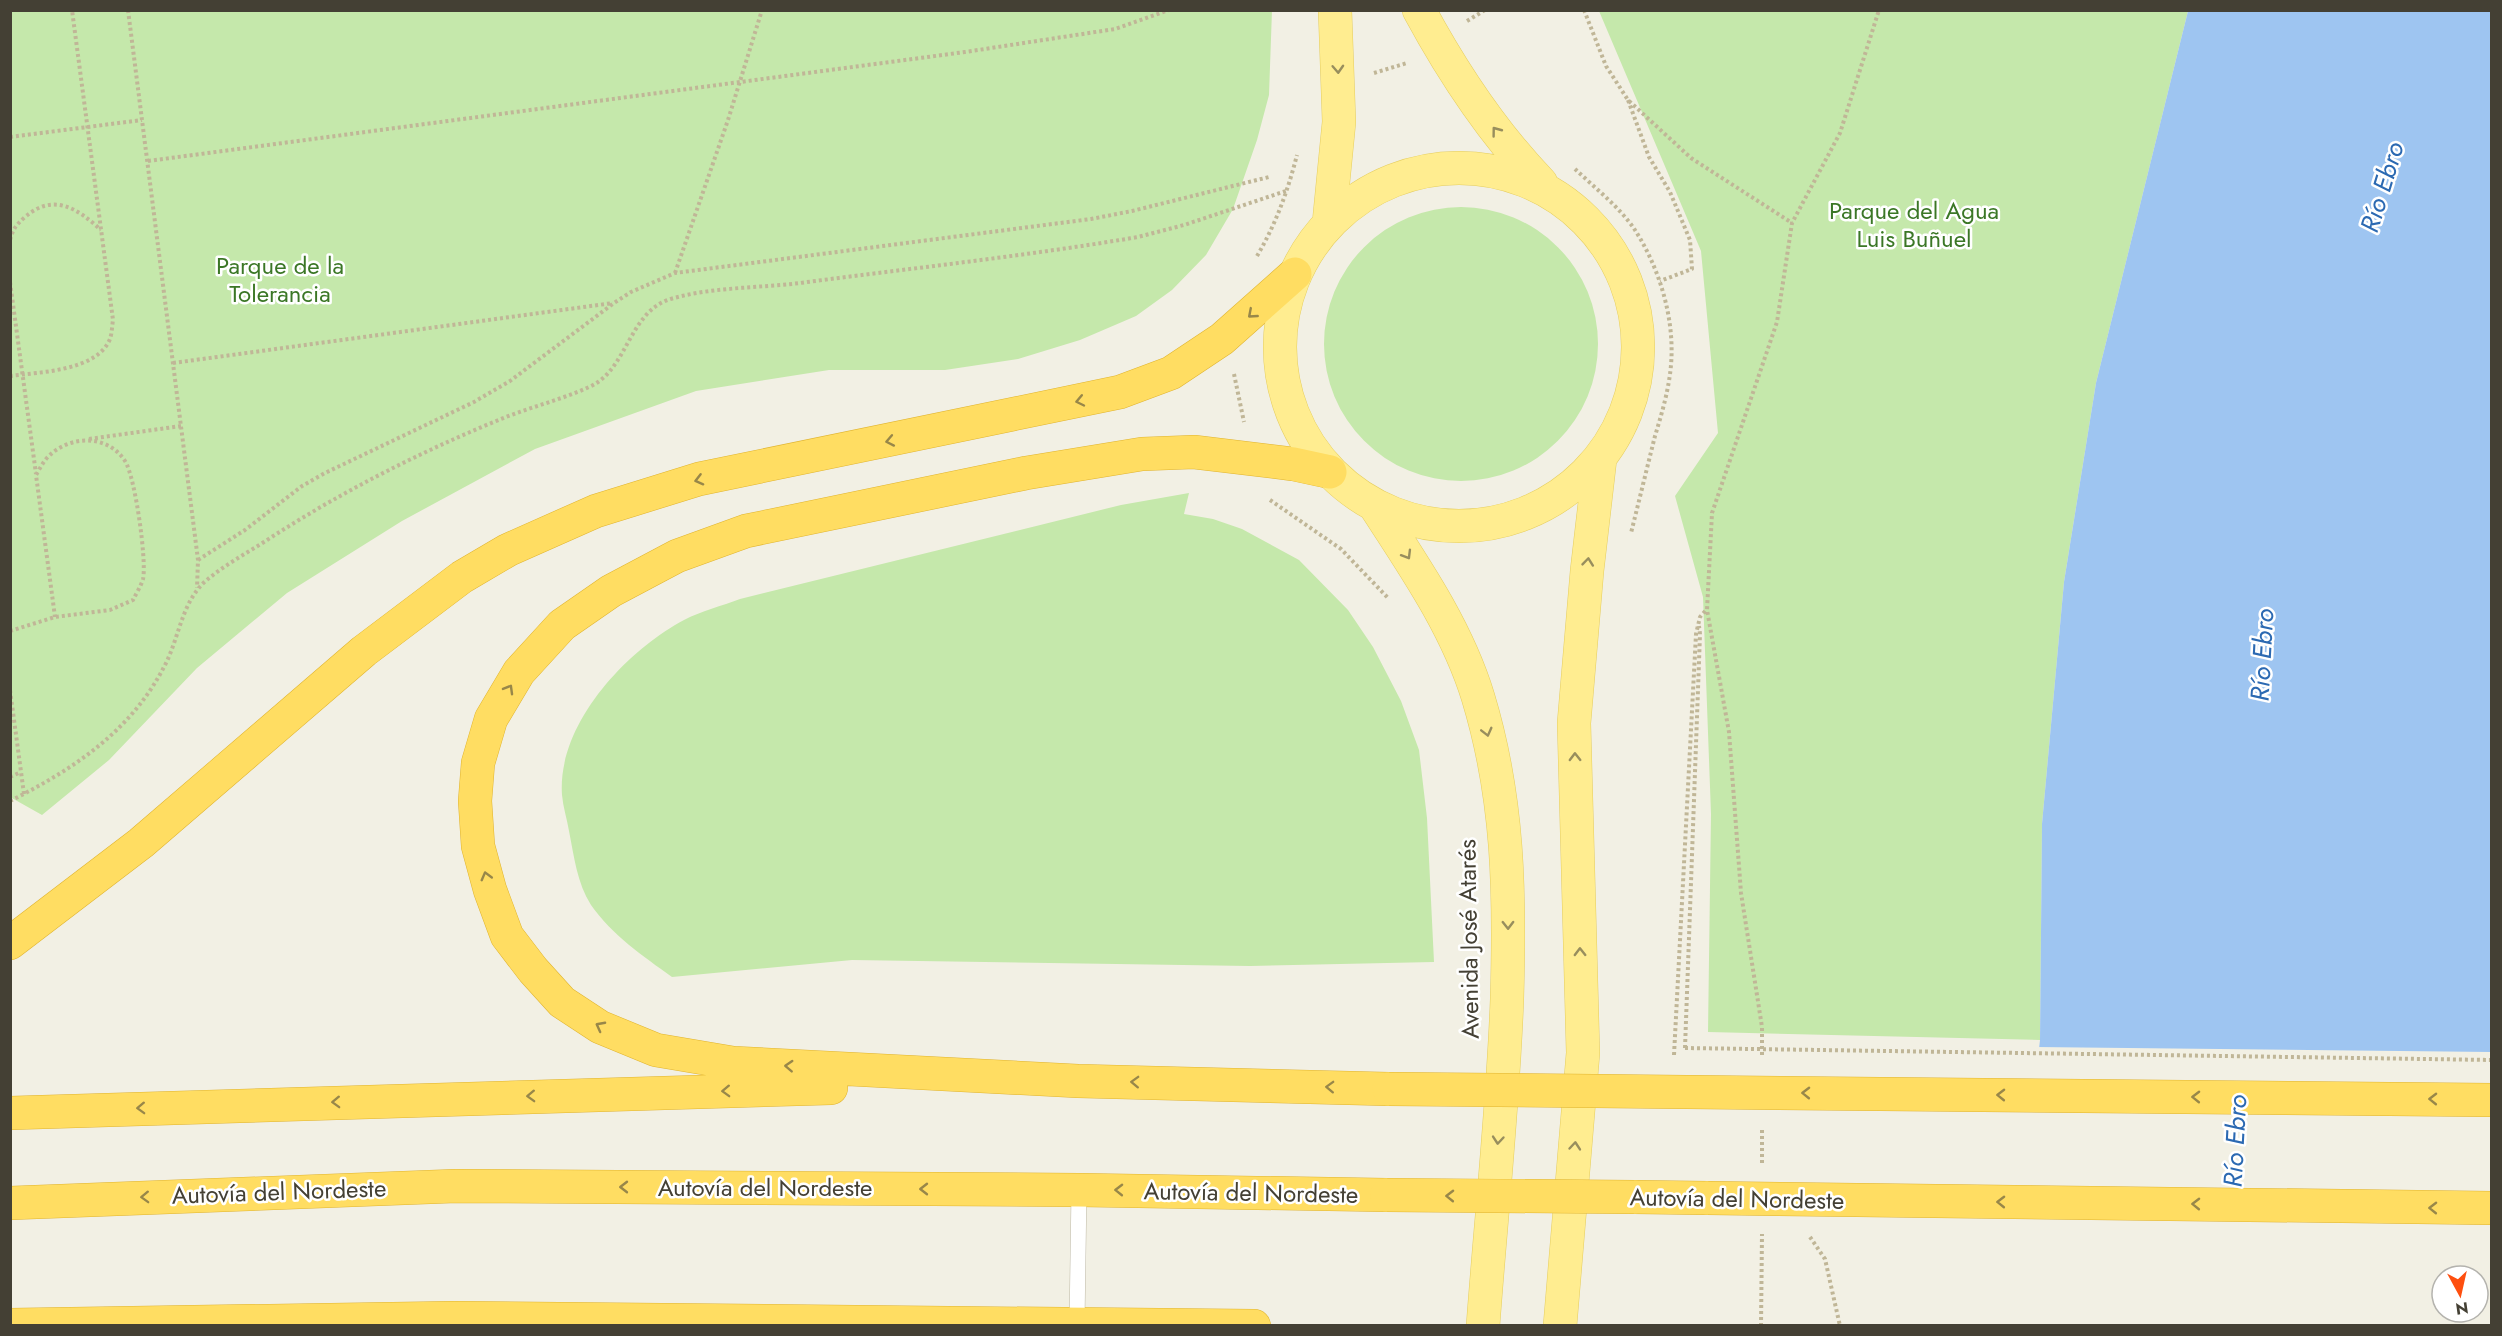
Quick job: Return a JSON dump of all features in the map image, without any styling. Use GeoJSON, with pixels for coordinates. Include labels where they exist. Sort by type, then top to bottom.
{"type":"FeatureCollection","features":[{"type":"Feature","properties":{"kind":"highway"},"geometry":{"type":"LineString","coordinates":[[10,943],[141,843],[364,651],[462,577],[508,550],[596,511],[699,479],[1120,393],[1171,373],[1222,339],[1295,274]]}},
{"type":"Feature","properties":{"kind":"highway"},"geometry":{"type":"LineString","coordinates":[[1330,472],[1249,457],[1194,452],[1142,454],[1026,472],[746,531],[677,556],[611,591],[562,626],[519,672],[491,719],[478,763],[475,801],[478,846],[490,890],[507,936],[562,1002],[600,1027],[656,1050],[733,1063],[1078,1081],[1389,1089],[2492,1100]]}},
{"type":"Feature","properties":{"kind":"highway"},"geometry":{"type":"LineString","coordinates":[[10,1113],[440,1098],[1078,1081]]}},
{"type":"Feature","properties":{"kind":"highway","name":"Autovía del Nordeste"},"geometry":{"type":"LineString","coordinates":[[10,1203],[456,1186],[1079,1190],[2492,1208]]}},
{"type":"Feature","properties":{"kind":"highway"},"geometry":{"type":"LineString","coordinates":[[10,1325],[454,1318],[1254,1326]]}},
{"type":"Feature","properties":{"kind":"main road"},"geometry":{"type":"LineString","coordinates":[[1329,223],[1339,122],[1335,10]]}},
{"type":"Feature","properties":{"kind":"main road"},"geometry":{"type":"LineString","coordinates":[[1419,10],[1477,106],[1514,155],[1549,191],[1589,223],[1619,264],[1636,313],[1639,364],[1626,414],[1600,459],[1564,493],[1520,516],[1472,526],[1422,523],[1375,506],[1330,472],[1305,439],[1287,400],[1280,358],[1282,315],[1295,274],[1310,247],[1329,223],[1366,193],[1410,174],[1457,167],[1504,173],[1549,191]]}},
{"type":"Feature","properties":{"kind":"main road"},"geometry":{"type":"LineString","coordinates":[[1560,1326],[1583,1053],[1574,723],[1587,571],[1600,459]]}},
{"type":"Feature","properties":{"kind":"main road","name":"Avenida José Atarés"},"geometry":{"type":"LineString","coordinates":[[1375,506],[1452,632],[1478,696],[1497,771],[1507,848],[1509,938],[1504,1070],[1483,1326]]}},
{"type":"Feature","properties":{"kind":"lane"},"geometry":{"type":"LineString","coordinates":[[1077,1324],[1079,1190]]}},
{"type":"Feature","properties":{"kind":"path"},"geometry":{"type":"LineString","coordinates":[[10,376],[69,368],[96,356],[110,340],[113,320],[72,10]]}},
{"type":"Feature","properties":{"kind":"path"},"geometry":{"type":"LineString","coordinates":[[128,10],[198,560],[197,588]]}},
{"type":"Feature","properties":{"kind":"path"},"geometry":{"type":"LineString","coordinates":[[675,273],[728,120],[762,10]]}},
{"type":"Feature","properties":{"kind":"path"},"geometry":{"type":"LineString","coordinates":[[147,161],[1115,29],[1169,10]]}},
{"type":"Feature","properties":{"kind":"path"},"geometry":{"type":"LineString","coordinates":[[1339,82],[1414,61],[1460,25],[1485,10]]}},
{"type":"Feature","properties":{"kind":"path"},"geometry":{"type":"LineString","coordinates":[[1584,10],[1606,66],[1628,100],[1649,157],[1670,192],[1690,240],[1692,269],[1660,281]]}},
{"type":"Feature","properties":{"kind":"path"},"geometry":{"type":"LineString","coordinates":[[1762,1062],[1762,1027],[1741,893],[1729,732],[1707,610],[1712,513],[1777,322],[1792,223],[1840,133],[1879,10]]}},
{"type":"Feature","properties":{"kind":"path"},"geometry":{"type":"LineString","coordinates":[[1628,100],[1690,158],[1792,223]]}},
{"type":"Feature","properties":{"kind":"path"},"geometry":{"type":"LineString","coordinates":[[11,137],[142,120]]}},
{"type":"Feature","properties":{"kind":"path"},"geometry":{"type":"LineString","coordinates":[[198,560],[245,530],[310,482],[474,402],[550,354],[631,292],[675,273],[1091,219],[1269,177]]}},
{"type":"Feature","properties":{"kind":"path"},"geometry":{"type":"LineString","coordinates":[[10,801],[80,762],[105,743],[142,703],[164,666],[190,599],[197,588],[209,578],[287,527],[380,474],[503,417],[598,383],[610,371],[649,311],[670,299],[1138,237],[1184,225],[1287,190],[1270,234],[1252,265]]}},
{"type":"Feature","properties":{"kind":"path"},"geometry":{"type":"LineString","coordinates":[[10,240],[13,228],[28,214],[48,204],[66,206],[82,213],[101,231]]}},
{"type":"Feature","properties":{"kind":"path"},"geometry":{"type":"LineString","coordinates":[[10,282],[55,617]]}},
{"type":"Feature","properties":{"kind":"path"},"geometry":{"type":"LineString","coordinates":[[173,363],[614,303]]}},
{"type":"Feature","properties":{"kind":"path"},"geometry":{"type":"LineString","coordinates":[[1222,339],[1229,352],[1249,457],[1252,489],[1341,549],[1373,580],[1394,606]]}},
{"type":"Feature","properties":{"kind":"path"},"geometry":{"type":"LineString","coordinates":[[36,475],[46,459],[60,448],[82,440],[181,426]]}},
{"type":"Feature","properties":{"kind":"path"},"geometry":{"type":"LineString","coordinates":[[10,631],[55,617],[110,610],[133,600],[142,579],[142,547],[133,478],[116,450],[103,442],[82,440]]}},
{"type":"Feature","properties":{"kind":"path"},"geometry":{"type":"LineString","coordinates":[[1674,1055],[1695,634],[1700,617],[1707,610]]}},
{"type":"Feature","properties":{"kind":"path"},"geometry":{"type":"LineString","coordinates":[[1698,625],[1700,634],[1685,1048],[2492,1060]]}},
{"type":"Feature","properties":{"kind":"path"},"geometry":{"type":"LineString","coordinates":[[10,690],[24,794]]}},
{"type":"Feature","properties":{"kind":"path"},"geometry":{"type":"LineString","coordinates":[[10,777],[21,772]]}},
{"type":"Feature","properties":{"kind":"path"},"geometry":{"type":"LineString","coordinates":[[1762,1121],[1762,1168]]}},
{"type":"Feature","properties":{"kind":"path"},"geometry":{"type":"LineString","coordinates":[[1761,1326],[1762,1224]]}},
{"type":"Feature","properties":{"kind":"path"},"geometry":{"type":"LineString","coordinates":[[1806,1232],[1825,1259],[1840,1326]]}},
{"type":"Feature","properties":{"kind":"green space","name":"Parque de la Tolerancia"},"geometry":{"type":"Polygon","coordinates":[[[11,10],[1272,10],[1269,95],[1257,140],[1233,209],[1206,255],[1172,290],[1136,316],[1080,340],[1018,359],[945,370],[829,370],[696,391],[535,449],[402,521],[287,593],[197,668],[109,760],[42,815],[10,797],[11,10]]]}},
{"type":"Feature","properties":{"kind":"green space","name":"Parque del Agua Luis Buñuel"},"geometry":{"type":"Polygon","coordinates":[[[1599,11],[2188,11],[2096,383],[2064,582],[2042,824],[2040,1040],[1708,1032],[1711,814],[1703,597],[1675,496],[1718,433],[1701,251],[1599,11]]]}},
{"type":"Feature","properties":{"kind":"green space"},"geometry":{"type":"Polygon","coordinates":[[[1448,207],[1474,207],[1514,217],[1537,230],[1558,247],[1575,268],[1588,291],[1596,317],[1598,344],[1596,371],[1588,397],[1575,420],[1558,441],[1526,465],[1501,476],[1474,481],[1448,481],[1421,476],[1396,465],[1374,450],[1355,431],[1340,409],[1329,384],[1324,357],[1324,331],[1329,304],[1340,279],[1355,257],[1374,238],[1396,223],[1421,212],[1448,207]]]}},
{"type":"Feature","properties":{"kind":"green space"},"geometry":{"type":"Polygon","coordinates":[[[1189,493],[1184,514],[1213,519],[1242,529],[1299,560],[1348,610],[1373,647],[1401,701],[1419,750],[1427,818],[1434,962],[1250,966],[852,960],[672,977],[618,935],[591,905],[579,879],[574,860],[562,795],[563,768],[571,742],[599,692],[640,650],[662,634],[704,611],[740,599],[1121,505],[1189,493]]]}},
{"type":"Feature","properties":{"kind":"water","name":"Río Ebro"},"geometry":{"type":"Polygon","coordinates":[[[2188,11],[2491,11],[2491,1325],[2008,1326],[2040,1040],[2042,824],[2064,582],[2096,383],[2188,11]]]}},
{"type":"Feature","properties":{"kind":"pier"},"geometry":{"type":"Polygon","coordinates":[[[2036,1047],[2491,1052],[2491,1326],[2005,1326],[2036,1047]]]}}]}
